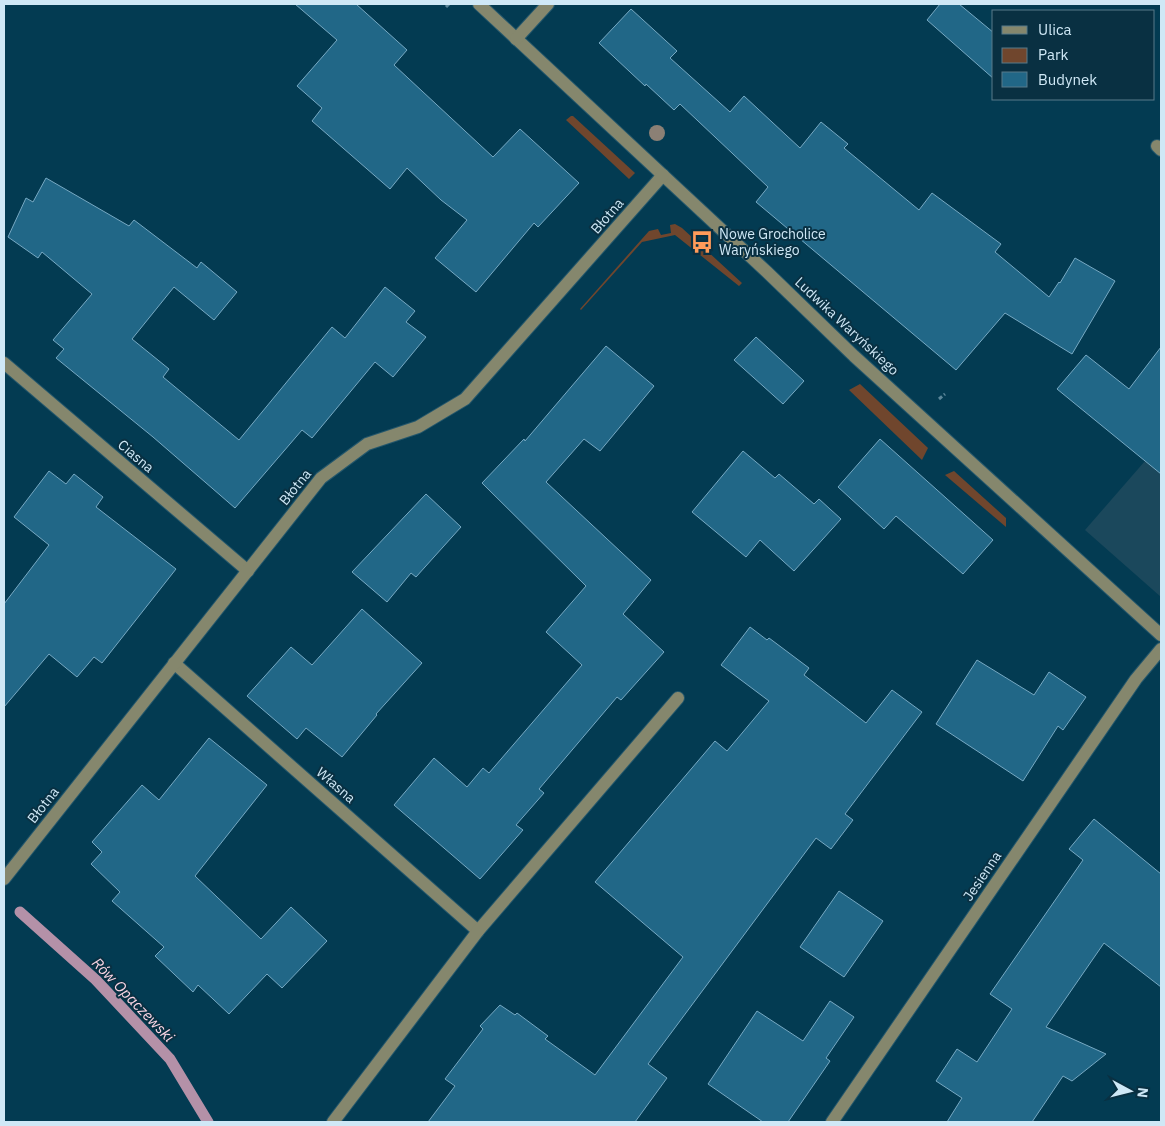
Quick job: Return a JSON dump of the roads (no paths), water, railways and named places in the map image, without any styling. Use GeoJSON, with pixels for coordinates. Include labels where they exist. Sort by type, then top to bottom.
{"type":"FeatureCollection","features":[{"type":"Feature","properties":{"kind":"street","name":"Ludwika Waryńskiego"},"geometry":{"type":"LineString","coordinates":[[479,4],[854,356],[1157,631],[1161,617]]}},
{"type":"Feature","properties":{"kind":"street"},"geometry":{"type":"LineString","coordinates":[[516,39],[548,4]]}},
{"type":"Feature","properties":{"kind":"street","name":"Błotna"},"geometry":{"type":"LineString","coordinates":[[4,879],[321,478],[367,444],[418,428],[465,399],[663,175]]}},
{"type":"Feature","properties":{"kind":"street","name":"Ciasna"},"geometry":{"type":"LineString","coordinates":[[4,363],[248,571]]}},
{"type":"Feature","properties":{"kind":"street","name":"Jesienna"},"geometry":{"type":"LineString","coordinates":[[832,1122],[1136,679],[1161,649]]}},
{"type":"Feature","properties":{"kind":"street","name":"Własna"},"geometry":{"type":"LineString","coordinates":[[174,663],[478,931]]}},
{"type":"Feature","properties":{"kind":"street"},"geometry":{"type":"LineString","coordinates":[[333,1122],[478,931],[678,698]]}},
{"type":"Feature","properties":{"kind":"waterway","name":"Rów Opaczewski"},"geometry":{"type":"LineString","coordinates":[[20,912],[96,980],[170,1059],[208,1122]]}},
{"type":"Feature","properties":{"kind":"place","name":"Nowe Grocholice Waryńskiego"},"geometry":{"type":"Point","coordinates":[702,242]}}]}
